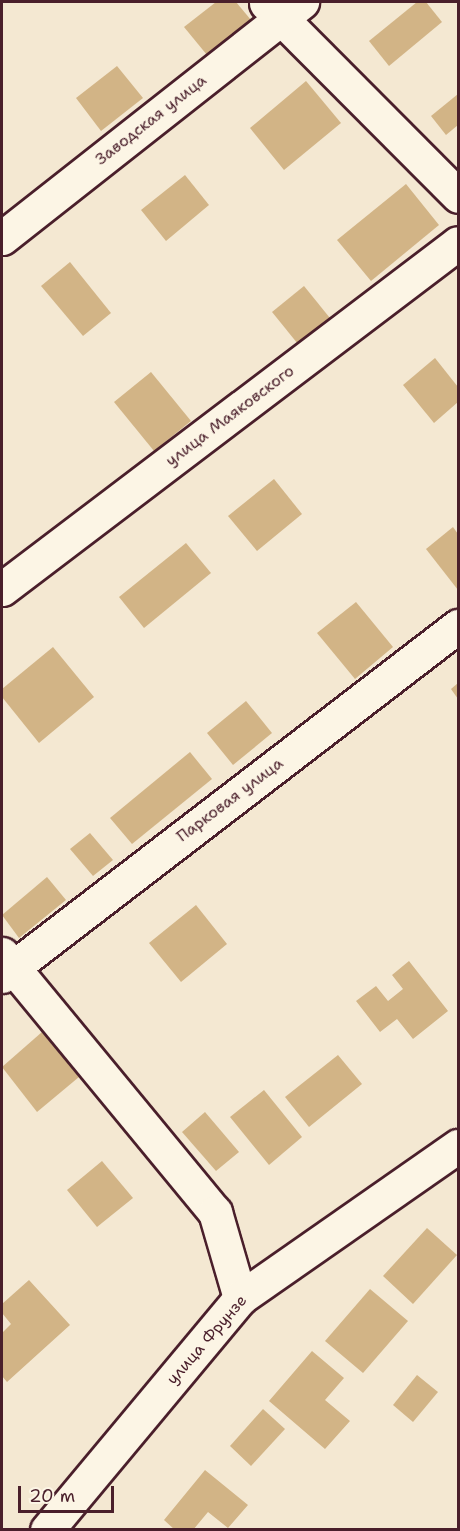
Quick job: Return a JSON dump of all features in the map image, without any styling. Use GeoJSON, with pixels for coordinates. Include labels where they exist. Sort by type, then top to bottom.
{"type":"FeatureCollection","features":[{"type":"Feature","properties":{"kind":"street"},"geometry":{"type":"LineString","coordinates":[[282,7],[459,196]]}},
{"type":"Feature","properties":{"kind":"street","name":"Заводская улица"},"geometry":{"type":"LineString","coordinates":[[2,238],[282,7]]}},
{"type":"Feature","properties":{"kind":"street","name":"улица Маяковского"},"geometry":{"type":"LineString","coordinates":[[2,589],[459,243]]}},
{"type":"Feature","properties":{"kind":"street","name":"Парковая улица"},"geometry":{"type":"LineString","coordinates":[[5,965],[459,626]]}},
{"type":"Feature","properties":{"kind":"street"},"geometry":{"type":"LineString","coordinates":[[5,965],[215,1212],[240,1298]]}},
{"type":"Feature","properties":{"kind":"street","name":"улица Фрунзе"},"geometry":{"type":"LineString","coordinates":[[47,1530],[240,1298],[459,1146]]}},
{"type":"Feature","properties":{"kind":"building"},"geometry":{"type":"Polygon","coordinates":[[[216,2],[236,2],[251,20],[207,55],[184,27],[216,2]]]}},
{"type":"Feature","properties":{"kind":"building"},"geometry":{"type":"Polygon","coordinates":[[[417,2],[426,2],[442,22],[389,66],[369,41],[417,2]]]}},
{"type":"Feature","properties":{"kind":"building"},"geometry":{"type":"Polygon","coordinates":[[[117,66],[143,98],[101,131],[76,98],[117,66]]]}},
{"type":"Feature","properties":{"kind":"building"},"geometry":{"type":"Polygon","coordinates":[[[306,81],[341,123],[284,170],[250,128],[306,81]]]}},
{"type":"Feature","properties":{"kind":"building"},"geometry":{"type":"Polygon","coordinates":[[[458,94],[458,125],[446,135],[431,116],[458,94]]]}},
{"type":"Feature","properties":{"kind":"building"},"geometry":{"type":"Polygon","coordinates":[[[185,175],[209,205],[166,241],[141,210],[185,175]]]}},
{"type":"Feature","properties":{"kind":"building"},"geometry":{"type":"Polygon","coordinates":[[[406,184],[439,225],[371,281],[337,240],[406,184]]]}},
{"type":"Feature","properties":{"kind":"building"},"geometry":{"type":"Polygon","coordinates":[[[70,262],[111,313],[83,336],[41,286],[70,262]]]}},
{"type":"Feature","properties":{"kind":"building"},"geometry":{"type":"Polygon","coordinates":[[[304,286],[334,323],[302,349],[272,312],[304,286]]]}},
{"type":"Feature","properties":{"kind":"building"},"geometry":{"type":"Polygon","coordinates":[[[435,358],[458,387],[458,402],[434,423],[403,385],[435,358]]]}},
{"type":"Feature","properties":{"kind":"building"},"geometry":{"type":"Polygon","coordinates":[[[151,372],[191,421],[154,451],[114,402],[151,372]]]}},
{"type":"Feature","properties":{"kind":"building"},"geometry":{"type":"Polygon","coordinates":[[[274,479],[302,514],[257,551],[228,516],[274,479]]]}},
{"type":"Feature","properties":{"kind":"building"},"geometry":{"type":"Polygon","coordinates":[[[453,527],[458,534],[458,590],[426,549],[453,527]]]}},
{"type":"Feature","properties":{"kind":"building"},"geometry":{"type":"Polygon","coordinates":[[[186,543],[211,573],[144,628],[119,597],[186,543]]]}},
{"type":"Feature","properties":{"kind":"building"},"geometry":{"type":"Polygon","coordinates":[[[356,602],[393,647],[355,679],[317,633],[356,602]]]}},
{"type":"Feature","properties":{"kind":"building"},"geometry":{"type":"Polygon","coordinates":[[[53,647],[94,697],[39,743],[2,697],[2,689],[53,647]]]}},
{"type":"Feature","properties":{"kind":"building"},"geometry":{"type":"Polygon","coordinates":[[[458,683],[458,699],[451,689],[458,683]]]}},
{"type":"Feature","properties":{"kind":"building"},"geometry":{"type":"Polygon","coordinates":[[[246,701],[272,733],[233,765],[207,733],[246,701]]]}},
{"type":"Feature","properties":{"kind":"building"},"geometry":{"type":"Polygon","coordinates":[[[190,752],[212,779],[132,844],[110,818],[190,752]]]}},
{"type":"Feature","properties":{"kind":"building"},"geometry":{"type":"Polygon","coordinates":[[[90,833],[113,860],[93,876],[70,849],[90,833]]]}},
{"type":"Feature","properties":{"kind":"building"},"geometry":{"type":"Polygon","coordinates":[[[47,877],[66,900],[19,938],[2,915],[47,877]]]}},
{"type":"Feature","properties":{"kind":"building"},"geometry":{"type":"Polygon","coordinates":[[[196,905],[227,944],[181,982],[149,943],[196,905]]]}},
{"type":"Feature","properties":{"kind":"building"},"geometry":{"type":"Polygon","coordinates":[[[409,961],[448,1011],[413,1039],[397,1019],[380,1032],[356,1001],[376,986],[388,1001],[403,989],[392,975],[409,961]]]}},
{"type":"Feature","properties":{"kind":"building"},"geometry":{"type":"Polygon","coordinates":[[[42,1032],[79,1077],[37,1112],[2,1067],[42,1032]]]}},
{"type":"Feature","properties":{"kind":"building"},"geometry":{"type":"Polygon","coordinates":[[[338,1055],[362,1084],[309,1127],[285,1097],[338,1055]]]}},
{"type":"Feature","properties":{"kind":"building"},"geometry":{"type":"Polygon","coordinates":[[[264,1090],[302,1137],[269,1165],[230,1117],[264,1090]]]}},
{"type":"Feature","properties":{"kind":"building"},"geometry":{"type":"Polygon","coordinates":[[[205,1112],[239,1152],[216,1171],[182,1132],[205,1112]]]}},
{"type":"Feature","properties":{"kind":"building"},"geometry":{"type":"Polygon","coordinates":[[[102,1161],[133,1198],[97,1227],[67,1190],[102,1161]]]}},
{"type":"Feature","properties":{"kind":"building"},"geometry":{"type":"Polygon","coordinates":[[[427,1228],[457,1255],[413,1304],[383,1276],[427,1228]]]}},
{"type":"Feature","properties":{"kind":"building"},"geometry":{"type":"Polygon","coordinates":[[[29,1280],[70,1325],[7,1382],[2,1376],[2,1333],[11,1324],[2,1313],[2,1304],[29,1280]]]}},
{"type":"Feature","properties":{"kind":"building"},"geometry":{"type":"Polygon","coordinates":[[[370,1289],[408,1321],[363,1373],[325,1341],[370,1289]]]}},
{"type":"Feature","properties":{"kind":"building"},"geometry":{"type":"Polygon","coordinates":[[[312,1351],[344,1378],[325,1400],[350,1421],[325,1449],[269,1401],[312,1351]]]}},
{"type":"Feature","properties":{"kind":"building"},"geometry":{"type":"Polygon","coordinates":[[[417,1375],[438,1392],[413,1422],[393,1405],[417,1375]]]}},
{"type":"Feature","properties":{"kind":"building"},"geometry":{"type":"Polygon","coordinates":[[[263,1409],[285,1429],[251,1466],[230,1446],[263,1409]]]}},
{"type":"Feature","properties":{"kind":"building"},"geometry":{"type":"Polygon","coordinates":[[[205,1470],[248,1505],[228,1528],[208,1512],[193,1530],[175,1530],[164,1520],[205,1470]]]}}]}
